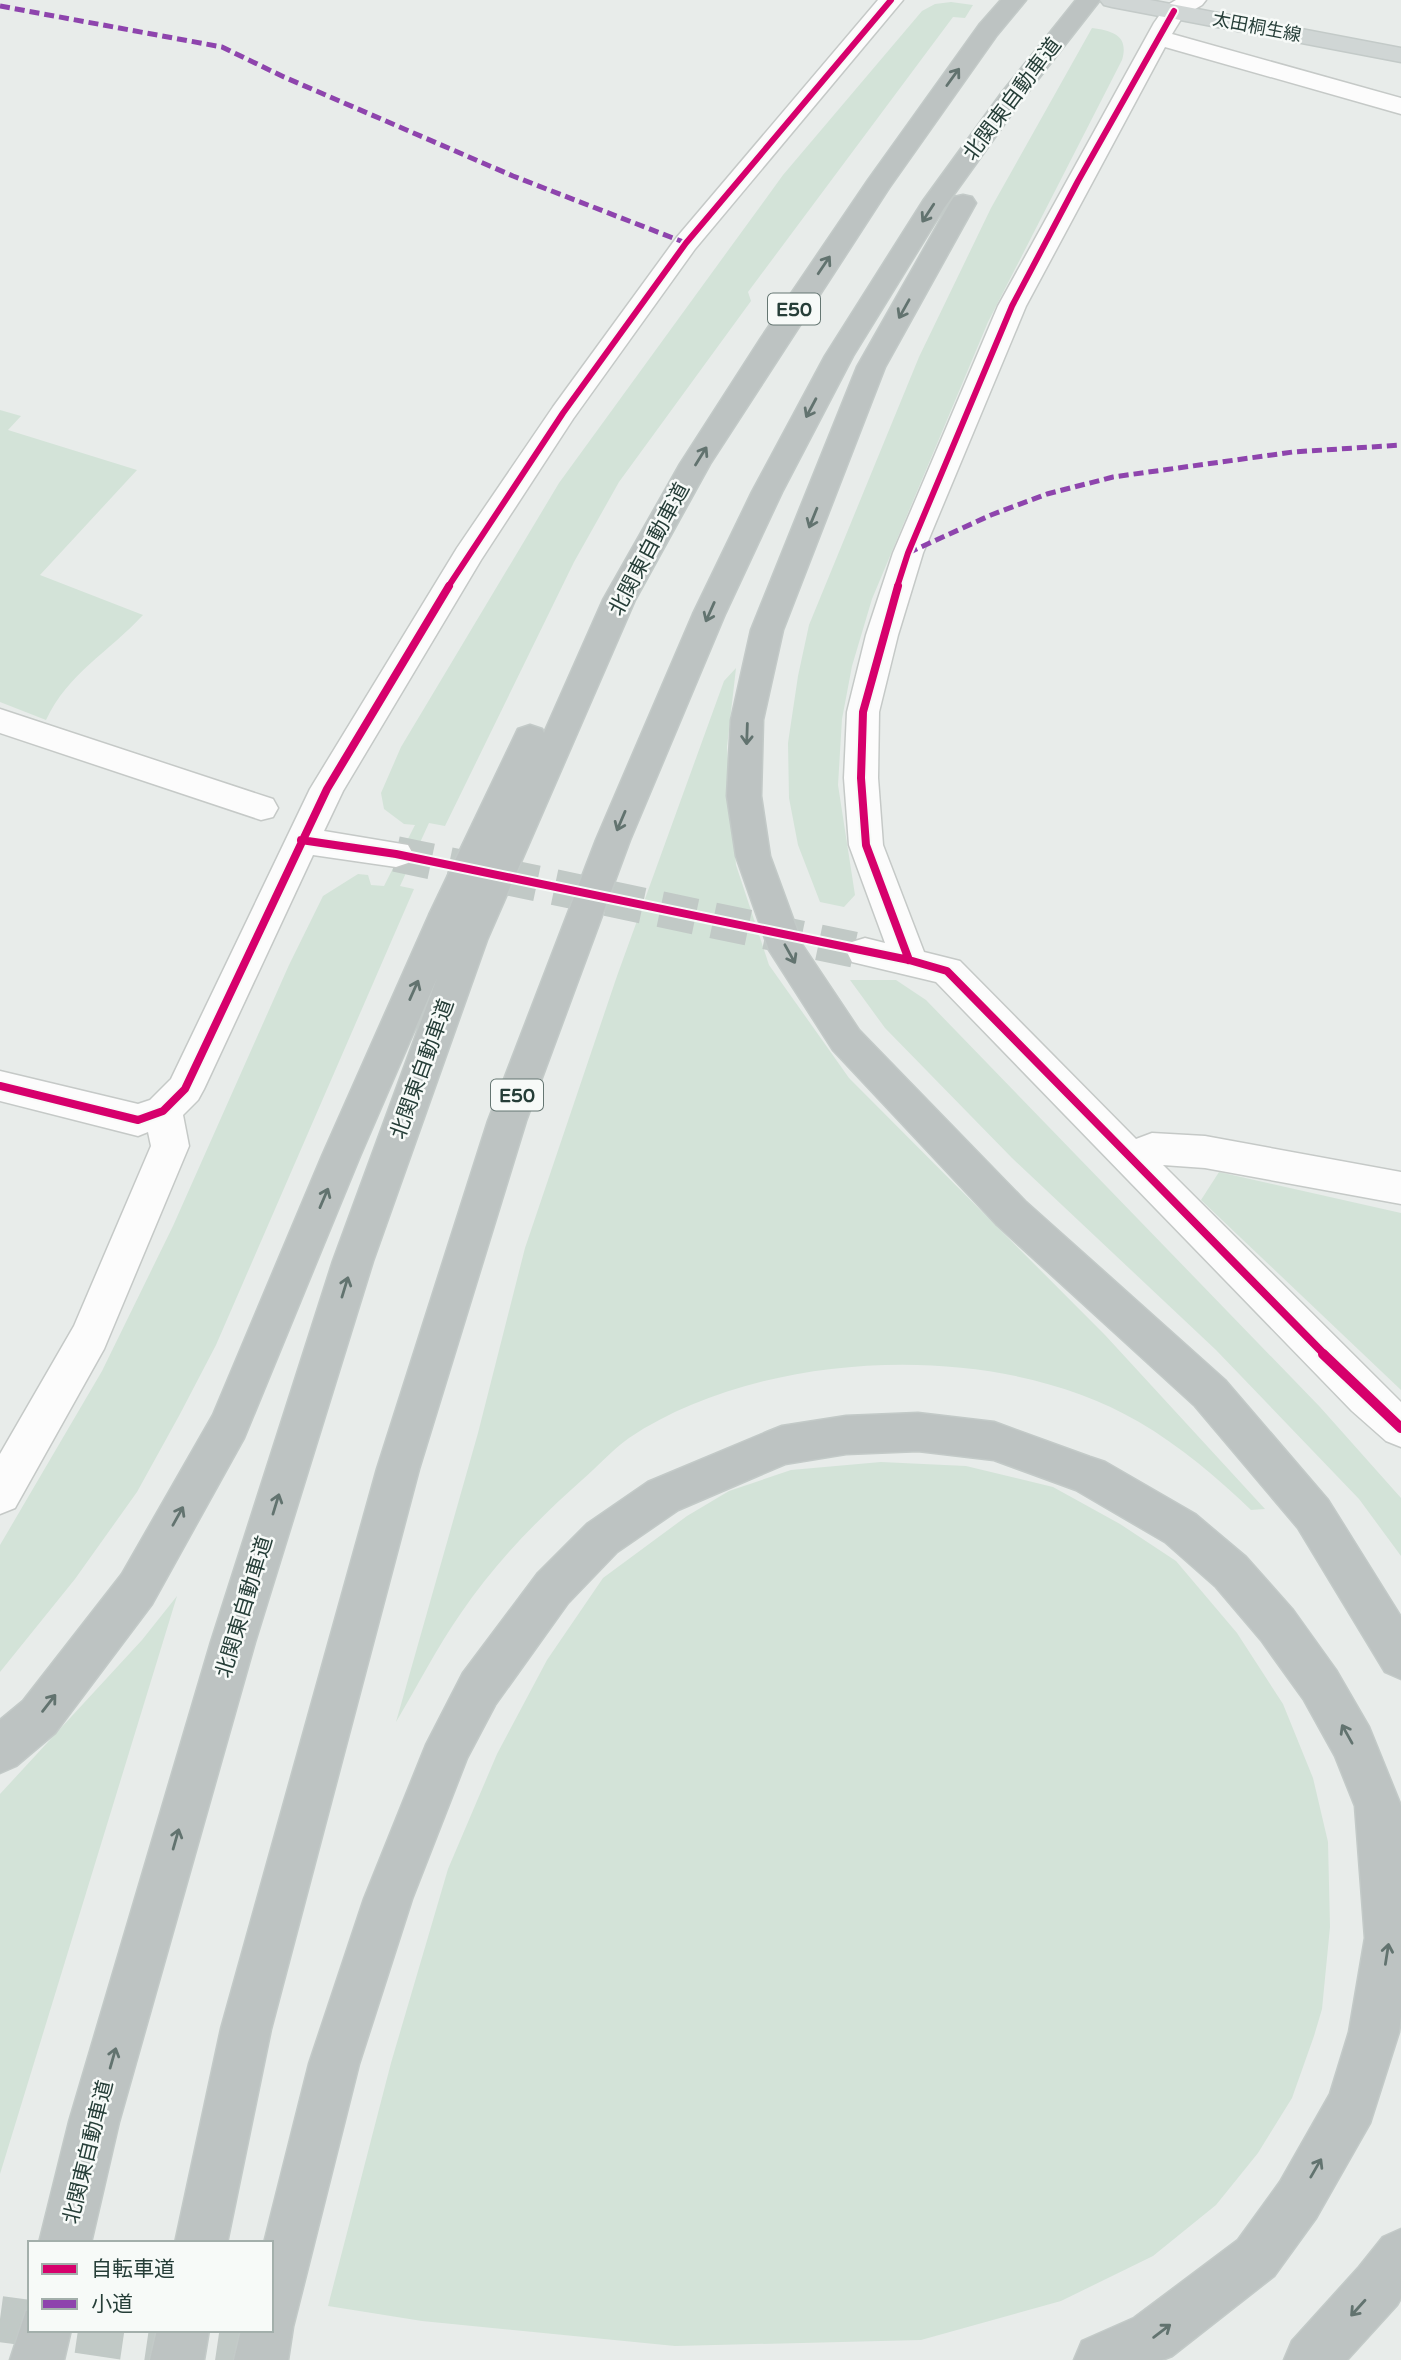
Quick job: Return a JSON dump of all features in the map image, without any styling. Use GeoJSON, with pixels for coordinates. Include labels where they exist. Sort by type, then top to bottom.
{"type":"FeatureCollection","features":[{"type":"Feature","properties":{"kind":"highway","name":"北関東自動車道"},"geometry":{"type":"LineString","coordinates":[[65,2241],[94,2122],[233,1642],[353,1261],[469,940],[619,600],[695,464],[775,338],[921,123],[988,30],[1014,0]]}},
{"type":"Feature","properties":{"kind":"highway","name":"北関東自動車道"},"geometry":{"type":"LineString","coordinates":[[201,2241],[246,2029],[398,1469],[507,1121],[613,840],[709,614],[767,492],[839,356],[932,207],[1012,96],[1088,0]]}},
{"type":"Feature","properties":{"kind":"highway"},"geometry":{"type":"LineString","coordinates":[[1012,96],[960,210],[871,367],[767,631],[747,720],[744,796],[753,856],[787,950],[846,1040],[1011,1213],[1210,1394],[1313,1514],[1401,1657]]}},
{"type":"Feature","properties":{"kind":"highway"},"geometry":{"type":"LineString","coordinates":[[0,1750],[39,1717],[137,1589],[229,1425],[352,1130],[447,915],[531,735],[619,600]]}},
{"type":"Feature","properties":{"kind":"highway"},"geometry":{"type":"LineString","coordinates":[[273,2309],[334,2064],[388,1899],[449,1745],[479,1689],[514,1640],[553,1588],[601,1538],[663,1496],[782,1445],[846,1435],[918,1432],[994,1441],[1090,1476],[1180,1528],[1231,1572],[1277,1625],[1313,1675],[1353,1743],[1378,1806],[1389,1938],[1374,2032],[1352,2105],[1298,2200],[1256,2258],[1153,2337],[1101,2360]]}},
{"type":"Feature","properties":{"kind":"highway"},"geometry":{"type":"LineString","coordinates":[[1311,2360],[1378,2286],[1401,2255]]}},
{"type":"Feature","properties":{"kind":"highway"},"geometry":{"type":"LineString","coordinates":[[37,2360],[44,2332]]}},
{"type":"Feature","properties":{"kind":"highway"},"geometry":{"type":"LineString","coordinates":[[177,2360],[183,2332]]}},
{"type":"Feature","properties":{"kind":"highway"},"geometry":{"type":"LineString","coordinates":[[261,2360],[268,2332]]}},
{"type":"Feature","properties":{"kind":"main road","name":"太田桐生線"},"geometry":{"type":"LineString","coordinates":[[1112,0],[1184,6],[1401,55]]}},
{"type":"Feature","properties":{"kind":"street"},"geometry":{"type":"LineString","coordinates":[[0,1086],[138,1120],[163,1111],[184,1089],[327,789],[468,555],[563,413],[686,243],[891,0]]}},
{"type":"Feature","properties":{"kind":"street"},"geometry":{"type":"LineString","coordinates":[[909,960],[866,845],[862,792],[863,712],[882,635],[908,553],[1012,306],[1158,37],[1184,6]]}},
{"type":"Feature","properties":{"kind":"street"},"geometry":{"type":"LineString","coordinates":[[1158,37],[1401,106]]}},
{"type":"Feature","properties":{"kind":"street"},"geometry":{"type":"LineString","coordinates":[[0,720],[261,808]]}},
{"type":"Feature","properties":{"kind":"street"},"geometry":{"type":"LineString","coordinates":[[301,840],[396,854]]}},
{"type":"Feature","properties":{"kind":"street"},"geometry":{"type":"LineString","coordinates":[[865,952],[909,960],[947,971],[1367,1398],[1401,1428]]}},
{"type":"Feature","properties":{"kind":"street"},"geometry":{"type":"LineString","coordinates":[[0,1494],[90,1336],[142,1215],[170,1146],[163,1111]]}},
{"type":"Feature","properties":{"kind":"street"},"geometry":{"type":"LineString","coordinates":[[1130,1157],[1152,1149],[1205,1152],[1401,1188]]}},
{"type":"Feature","properties":{"kind":"green space"},"geometry":{"type":"Polygon","coordinates":[[[951,2],[973,5],[965,18],[953,17],[748,292],[751,301],[619,482],[574,562],[445,826],[429,823],[400,886],[414,889],[216,1345],[137,1492],[75,1579],[0,1672],[0,1545],[102,1371],[173,1226],[289,965],[323,896],[358,874],[368,875],[371,885],[384,886],[415,825],[404,824],[384,809],[381,793],[401,747],[559,483],[783,175],[922,11],[935,4],[951,2]]]}},
{"type":"Feature","properties":{"kind":"green space"},"geometry":{"type":"Polygon","coordinates":[[[1092,28],[1118,36],[1123,45],[1122,60],[988,322],[872,599],[852,666],[842,719],[838,785],[855,895],[844,907],[820,902],[798,845],[789,798],[788,743],[809,625],[919,357],[991,208],[1092,28]]]}},
{"type":"Feature","properties":{"kind":"green space"},"geometry":{"type":"Polygon","coordinates":[[[0,410],[21,416],[8,430],[137,470],[40,575],[143,615],[77,676],[65,689],[46,720],[0,702],[0,410]]]}},
{"type":"Feature","properties":{"kind":"green space"},"geometry":{"type":"Polygon","coordinates":[[[736,668],[727,747],[736,865],[769,965],[849,1078],[1105,1335],[1265,1509],[1251,1510],[1198,1463],[1139,1422],[1082,1395],[1019,1377],[952,1367],[882,1365],[813,1372],[746,1386],[684,1408],[629,1438],[549,1511],[502,1559],[474,1595],[444,1639],[396,1722],[478,1433],[525,1248],[617,976],[724,681],[736,668]]]}},
{"type":"Feature","properties":{"kind":"green space"},"geometry":{"type":"Polygon","coordinates":[[[850,980],[896,980],[926,1000],[1320,1407],[1401,1498],[1401,1556],[1359,1499],[1216,1350],[1012,1158],[885,1028],[850,980]]]}},
{"type":"Feature","properties":{"kind":"green space"},"geometry":{"type":"Polygon","coordinates":[[[1219,1172],[1401,1213],[1401,1390],[1201,1200],[1219,1172]]]}},
{"type":"Feature","properties":{"kind":"green space"},"geometry":{"type":"Polygon","coordinates":[[[881,1462],[966,1466],[1053,1487],[1120,1524],[1176,1561],[1237,1633],[1283,1704],[1313,1778],[1328,1842],[1330,1927],[1322,2009],[1314,2036],[1292,2098],[1258,2153],[1216,2205],[1153,2256],[1061,2301],[921,2340],[675,2346],[422,2321],[328,2306],[391,2063],[448,1869],[497,1754],[547,1660],[603,1578],[687,1516],[729,1491],[791,1470],[881,1462]]]}},
{"type":"Feature","properties":{"kind":"green space"},"geometry":{"type":"Polygon","coordinates":[[[177,1596],[0,2174],[0,1794],[142,1640],[177,1596]]]}},
{"type":"Feature","properties":{"kind":"tunnel"},"geometry":{"type":"LineString","coordinates":[[396,854],[865,952]]}},
{"type":"Feature","properties":{"kind":"tunnel"},"geometry":{"type":"LineString","coordinates":[[0,2319],[28,2323]]}},
{"type":"Feature","properties":{"kind":"tunnel"},"geometry":{"type":"LineString","coordinates":[[92,2332],[283,2360]]}},
{"type":"Feature","properties":{"kind":"marked path"},"geometry":{"type":"LineString","coordinates":[[0,6],[222,47],[284,77],[513,176],[686,243]]}},
{"type":"Feature","properties":{"kind":"marked path"},"geometry":{"type":"LineString","coordinates":[[908,553],[991,515],[1047,494],[1113,477],[1293,452],[1401,445]]}},
{"type":"Feature","properties":{"kind":"cycle path"},"geometry":{"type":"LineString","coordinates":[[0,1086],[138,1120],[163,1111],[185,1089],[327,789],[468,555],[563,413],[686,243],[891,0]]}},
{"type":"Feature","properties":{"kind":"cycle path"},"geometry":{"type":"LineString","coordinates":[[909,960],[866,845],[861,778],[863,712],[882,635],[908,553],[1012,306],[1078,181],[1174,11]]}},
{"type":"Feature","properties":{"kind":"cycle path"},"geometry":{"type":"LineString","coordinates":[[301,840],[396,854],[909,960],[947,971],[1367,1398],[1401,1428]]}}]}
